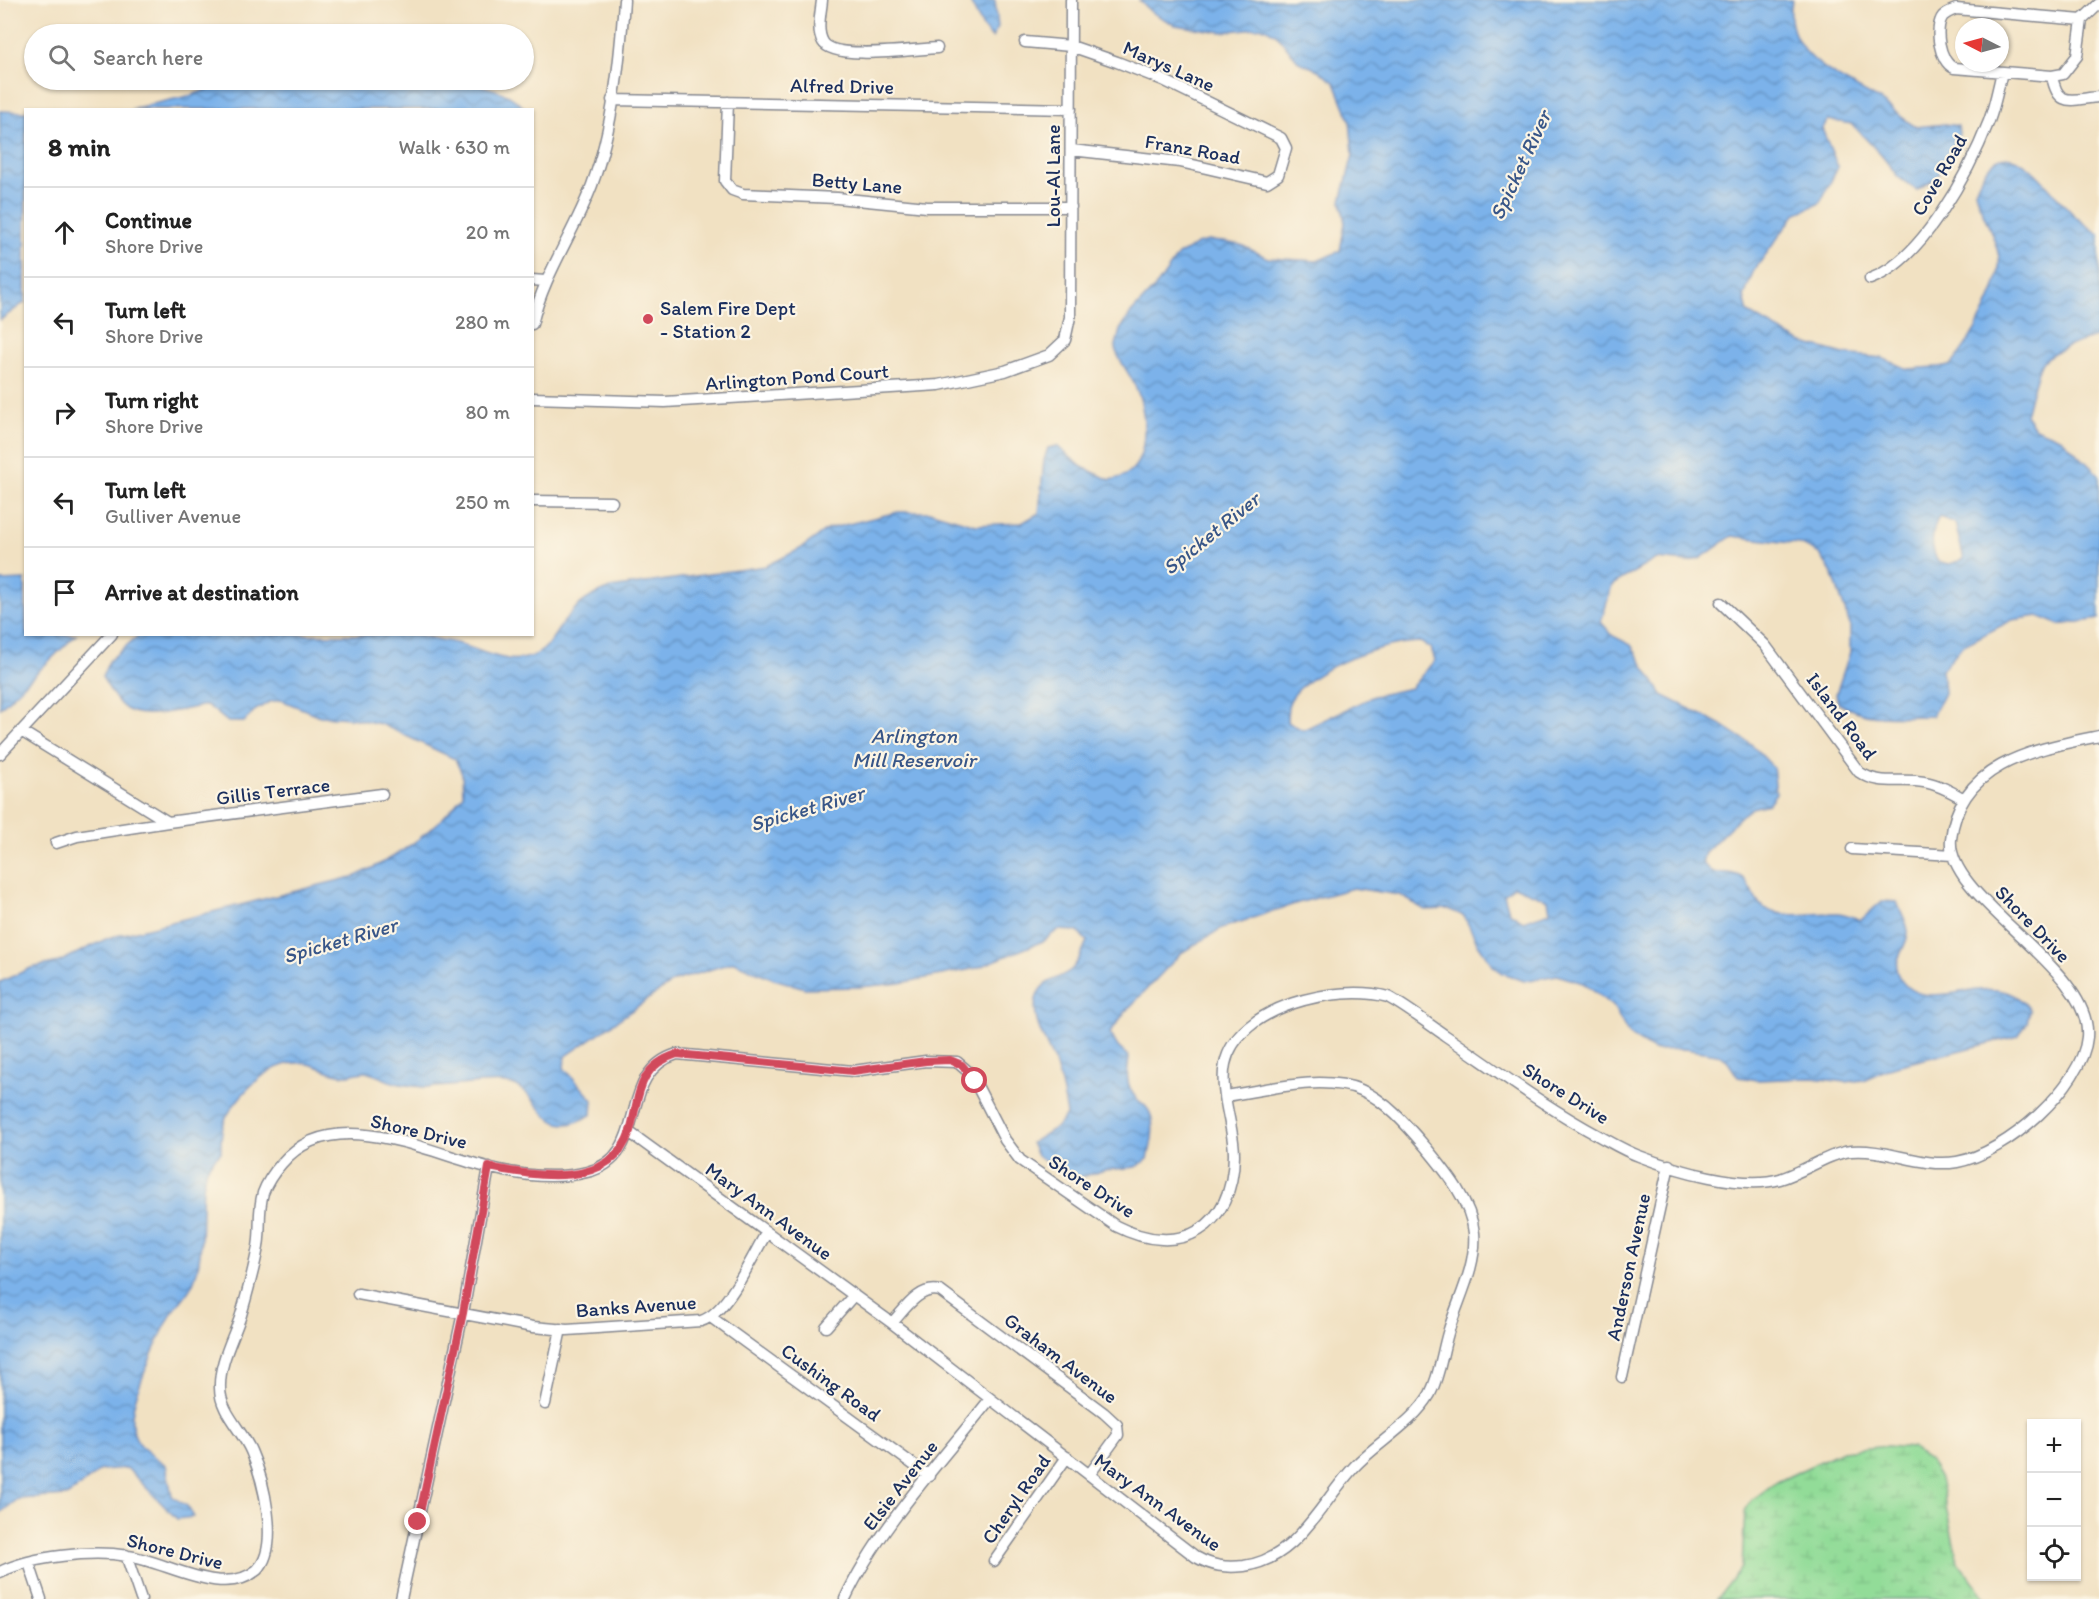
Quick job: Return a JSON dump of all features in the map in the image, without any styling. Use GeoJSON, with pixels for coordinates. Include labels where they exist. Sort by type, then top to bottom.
{"type":"FeatureCollection","features":[{"type":"Feature","properties":{"kind":"street"},"geometry":{"type":"LineString","coordinates":[[534,318],[545,282],[592,186],[603,152],[624,0]]}},
{"type":"Feature","properties":{"kind":"street"},"geometry":{"type":"LineString","coordinates":[[822,0],[819,32],[829,49],[853,52],[937,48]]}},
{"type":"Feature","properties":{"kind":"street","name":"Lou-Al Lane"},"geometry":{"type":"LineString","coordinates":[[1058,349],[1065,340],[1070,317],[1071,0]]}},
{"type":"Feature","properties":{"kind":"street"},"geometry":{"type":"LineString","coordinates":[[2002,72],[2052,76],[2063,74],[2075,59],[2082,20],[2099,4]]}},
{"type":"Feature","properties":{"kind":"street"},"geometry":{"type":"LineString","coordinates":[[1955,68],[1945,62],[1940,53],[1942,17],[1951,11],[1967,8],[2082,20]]}},
{"type":"Feature","properties":{"kind":"street","name":"Marys Lane"},"geometry":{"type":"LineString","coordinates":[[1024,42],[1071,46],[1163,80],[1281,138],[1287,148]]}},
{"type":"Feature","properties":{"kind":"street","name":"Cove Road"},"geometry":{"type":"LineString","coordinates":[[1874,278],[1914,247],[1947,205],[1989,120],[2002,72]]}},
{"type":"Feature","properties":{"kind":"street"},"geometry":{"type":"LineString","coordinates":[[2052,76],[2055,92],[2059,98],[2074,100],[2099,97]]}},
{"type":"Feature","properties":{"kind":"street","name":"Alfred Drive"},"geometry":{"type":"LineString","coordinates":[[612,100],[1071,109]]}},
{"type":"Feature","properties":{"kind":"street","name":"Betty Lane"},"geometry":{"type":"LineString","coordinates":[[728,102],[725,182],[732,190],[743,194],[837,198],[927,207],[1071,207]]}},
{"type":"Feature","properties":{"kind":"street","name":"Franz Road"},"geometry":{"type":"LineString","coordinates":[[1071,150],[1180,162],[1267,182],[1278,175],[1287,148]]}},
{"type":"Feature","properties":{"kind":"street"},"geometry":{"type":"LineString","coordinates":[[534,280],[545,282]]}},
{"type":"Feature","properties":{"kind":"street","name":"Arlington Pond Court"},"geometry":{"type":"LineString","coordinates":[[534,398],[676,402],[939,385],[1005,371],[1049,355],[1058,349]]}},
{"type":"Feature","properties":{"kind":"street"},"geometry":{"type":"LineString","coordinates":[[534,501],[612,502]]}},
{"type":"Feature","properties":{"kind":"street","name":"Island Road"},"geometry":{"type":"LineString","coordinates":[[1721,603],[1765,645],[1859,772],[1868,778],[1879,780],[1926,782],[1964,799]]}},
{"type":"Feature","properties":{"kind":"street"},"geometry":{"type":"LineString","coordinates":[[0,754],[110,636]]}},
{"type":"Feature","properties":{"kind":"street"},"geometry":{"type":"LineString","coordinates":[[21,731],[168,822]]}},
{"type":"Feature","properties":{"kind":"street"},"geometry":{"type":"LineString","coordinates":[[1852,849],[1953,855],[1950,841],[1964,799],[1990,771],[2022,754],[2099,736]]}},
{"type":"Feature","properties":{"kind":"street","name":"Gillis Terrace"},"geometry":{"type":"LineString","coordinates":[[56,843],[77,836],[168,822],[382,794]]}},
{"type":"Feature","properties":{"kind":"street","name":"Shore Drive"},"geometry":{"type":"LineString","coordinates":[[0,1572],[29,1563],[92,1554],[126,1555],[193,1576],[226,1582],[247,1576],[264,1561],[269,1528],[265,1494],[251,1451],[227,1413],[220,1391],[222,1368],[241,1315],[258,1249],[259,1215],[264,1192],[274,1172],[289,1154],[308,1142],[330,1135],[353,1134],[410,1143],[489,1167],[554,1176],[588,1172],[608,1163],[622,1147],[629,1132],[639,1092],[649,1071],[657,1062],[677,1054],[853,1071],[950,1060],[962,1065],[971,1074],[1005,1140],[1020,1160],[1123,1230],[1150,1238],[1175,1241],[1187,1238],[1201,1230],[1215,1216],[1226,1194],[1234,1157],[1223,1077],[1228,1054],[1237,1038],[1256,1021],[1281,1008],[1313,999],[1356,993],[1377,994],[1396,1002],[1570,1120],[1638,1156],[1669,1165],[1738,1183],[1760,1184],[1782,1178],[1845,1152],[1867,1150],[1934,1163],[1957,1162],[2001,1145],[2020,1132],[2074,1076],[2085,1057],[2088,1033],[2082,1010],[2056,971],[1970,884],[1953,855]]}},
{"type":"Feature","properties":{"kind":"street","name":"Mary Ann Avenue"},"geometry":{"type":"LineString","coordinates":[[629,1132],[892,1323],[1207,1564],[1228,1567],[1263,1562],[1283,1552],[1354,1467],[1418,1409],[1435,1382],[1470,1267],[1474,1244],[1469,1212],[1434,1158],[1373,1096],[1352,1087],[1305,1085],[1226,1096]]}},
{"type":"Feature","properties":{"kind":"street","name":"Anderson Avenue"},"geometry":{"type":"LineString","coordinates":[[1622,1377],[1669,1165]]}},
{"type":"Feature","properties":{"kind":"street"},"geometry":{"type":"LineString","coordinates":[[401,1599],[463,1313],[489,1167]]}},
{"type":"Feature","properties":{"kind":"street","name":"Banks Avenue"},"geometry":{"type":"LineString","coordinates":[[358,1294],[533,1327],[561,1329],[692,1322],[712,1318],[723,1305],[767,1232]]}},
{"type":"Feature","properties":{"kind":"street","name":"Graham Avenue"},"geometry":{"type":"LineString","coordinates":[[892,1323],[919,1295],[932,1290],[950,1297],[1117,1425],[1119,1430],[1115,1441],[1089,1475]]}},
{"type":"Feature","properties":{"kind":"street"},"geometry":{"type":"LineString","coordinates":[[826,1327],[854,1295]]}},
{"type":"Feature","properties":{"kind":"street","name":"Cushing Road"},"geometry":{"type":"LineString","coordinates":[[712,1318],[929,1476]]}},
{"type":"Feature","properties":{"kind":"street"},"geometry":{"type":"LineString","coordinates":[[546,1404],[561,1329]]}},
{"type":"Feature","properties":{"kind":"street","name":"Elsie Avenue"},"geometry":{"type":"LineString","coordinates":[[845,1599],[869,1555],[990,1399]]}},
{"type":"Feature","properties":{"kind":"street","name":"Cheryl Road"},"geometry":{"type":"LineString","coordinates":[[994,1561],[1067,1457]]}},
{"type":"Feature","properties":{"kind":"street"},"geometry":{"type":"LineString","coordinates":[[126,1555],[141,1599]]}},
{"type":"Feature","properties":{"kind":"street"},"geometry":{"type":"LineString","coordinates":[[29,1563],[41,1599]]}},
{"type":"Feature","properties":{"kind":"green space"},"geometry":{"type":"Polygon","coordinates":[[[1887,1446],[1912,1448],[1929,1460],[1940,1479],[1958,1562],[1986,1599],[1717,1599],[1742,1567],[1745,1510],[1752,1500],[1775,1483],[1842,1451],[1887,1446]]]}},
{"type":"Feature","properties":{"kind":"water"},"geometry":{"type":"Polygon","coordinates":[[[969,0],[995,0],[998,27],[992,38],[984,29],[969,0]]]}},
{"type":"Feature","properties":{"kind":"water","name":"Arlington Mill Reservoir"},"geometry":{"type":"Polygon","coordinates":[[[1139,0],[1792,0],[1791,19],[1796,36],[1805,50],[1818,63],[1879,100],[1916,127],[1945,124],[1958,126],[1959,134],[1937,178],[1917,190],[1898,177],[1852,124],[1828,120],[1822,129],[1838,167],[1820,203],[1795,214],[1753,272],[1744,297],[1748,313],[1800,342],[1844,354],[1882,358],[1908,369],[1950,366],[1975,330],[1990,299],[1996,284],[1999,257],[1975,191],[1986,169],[1998,159],[2010,158],[2023,163],[2073,214],[2099,234],[2099,336],[2061,350],[2043,361],[2026,415],[2035,428],[2062,439],[2099,475],[2099,619],[2060,625],[2038,616],[2012,620],[1962,646],[1942,670],[1944,693],[1932,716],[1895,717],[1860,713],[1838,703],[1836,694],[1850,652],[1850,625],[1833,575],[1820,554],[1800,544],[1732,536],[1701,558],[1689,562],[1656,559],[1612,585],[1601,622],[1613,636],[1631,645],[1662,695],[1720,724],[1751,744],[1773,767],[1776,793],[1768,804],[1752,808],[1741,816],[1705,852],[1702,863],[1713,873],[1729,873],[1739,876],[1745,880],[1763,907],[1781,914],[1839,913],[1861,920],[1882,901],[1897,902],[1908,932],[1896,970],[1910,989],[1925,994],[1942,995],[1998,990],[2015,996],[2030,1010],[2027,1023],[2018,1036],[1892,1067],[1863,1080],[1846,1082],[1812,1078],[1758,1080],[1738,1077],[1726,1059],[1717,1054],[1684,1049],[1653,1050],[1629,1035],[1613,1006],[1583,983],[1557,975],[1524,981],[1503,973],[1493,966],[1478,944],[1464,916],[1448,909],[1425,910],[1400,895],[1353,888],[1222,928],[1181,953],[1125,1012],[1110,1033],[1118,1047],[1129,1057],[1127,1073],[1132,1093],[1147,1108],[1151,1116],[1153,1132],[1148,1159],[1136,1167],[1105,1170],[1078,1178],[1037,1156],[1031,1143],[1057,1127],[1067,1114],[1057,1070],[1040,1030],[1035,1011],[1041,988],[1072,969],[1081,956],[1087,941],[1077,931],[1058,930],[1043,941],[977,968],[900,983],[859,987],[805,988],[774,979],[734,962],[674,981],[565,1057],[564,1068],[593,1100],[592,1114],[575,1122],[562,1124],[552,1120],[519,1087],[506,1083],[487,1082],[424,1087],[396,1083],[366,1072],[344,1075],[309,1064],[281,1066],[256,1081],[236,1102],[225,1121],[221,1135],[221,1152],[209,1165],[205,1174],[200,1253],[193,1283],[173,1313],[145,1370],[132,1414],[133,1432],[136,1438],[144,1449],[166,1465],[172,1496],[187,1506],[194,1517],[177,1519],[127,1468],[101,1470],[67,1496],[18,1499],[0,1513],[0,982],[31,968],[59,962],[108,938],[356,876],[386,861],[415,842],[440,821],[463,795],[462,774],[455,759],[381,724],[351,718],[320,716],[281,700],[269,702],[254,711],[244,722],[228,722],[207,705],[150,714],[129,711],[118,702],[102,677],[109,661],[138,636],[424,636],[456,643],[500,658],[523,659],[534,656],[544,649],[580,604],[610,588],[766,566],[800,549],[828,529],[898,512],[932,512],[976,525],[1022,523],[1039,513],[1044,460],[1048,448],[1057,446],[1082,467],[1110,480],[1125,475],[1140,458],[1144,435],[1144,422],[1137,390],[1115,349],[1120,330],[1131,313],[1158,284],[1178,255],[1197,244],[1208,241],[1224,242],[1241,245],[1268,258],[1317,261],[1340,251],[1345,223],[1341,201],[1353,155],[1350,120],[1335,83],[1318,70],[1299,62],[1276,34],[1263,27],[1222,32],[1175,25],[1151,12],[1139,0]],[[1939,517],[1934,528],[1932,540],[1938,562],[1950,564],[1964,559],[1955,523],[1939,517]],[[1420,642],[1405,643],[1368,652],[1331,667],[1301,687],[1291,699],[1287,722],[1303,730],[1374,696],[1411,688],[1435,660],[1431,648],[1420,642]],[[1514,886],[1504,894],[1509,912],[1523,921],[1550,912],[1548,900],[1514,886]]]}},
{"type":"Feature","properties":{"kind":"water"},"geometry":{"type":"Polygon","coordinates":[[[206,90],[496,90],[512,98],[524,108],[135,108],[206,90]]]}},
{"type":"Feature","properties":{"kind":"water"},"geometry":{"type":"Polygon","coordinates":[[[0,111],[24,112],[24,303],[0,320],[0,111]]]}},
{"type":"Feature","properties":{"kind":"water"},"geometry":{"type":"Polygon","coordinates":[[[24,580],[24,636],[75,636],[0,708],[0,581],[24,580]]]}},
{"type":"Feature","properties":{"kind":"place","name":"Salem Fire Dept - Station 2"},"geometry":{"type":"Point","coordinates":[648,319]}},
{"type":"Feature","properties":{"kind":"route"},"geometry":{"type":"LineString","coordinates":[[418,1522],[463,1313],[489,1167],[554,1176],[588,1172],[608,1163],[622,1147],[629,1132],[639,1092],[649,1071],[657,1062],[677,1054],[845,1071],[950,1060],[967,1069],[975,1081]]}},
{"type":"Feature","properties":{"kind":"water label","name":"Spicket River"},"geometry":{"type":"Point","coordinates":[1520,165]}},
{"type":"Feature","properties":{"kind":"water label","name":"Spicket River"},"geometry":{"type":"Point","coordinates":[1211,533]}},
{"type":"Feature","properties":{"kind":"water label","name":"Spicket River"},"geometry":{"type":"Point","coordinates":[807,808]}},
{"type":"Feature","properties":{"kind":"water label","name":"Spicket River"},"geometry":{"type":"Point","coordinates":[340,940]}}]}
